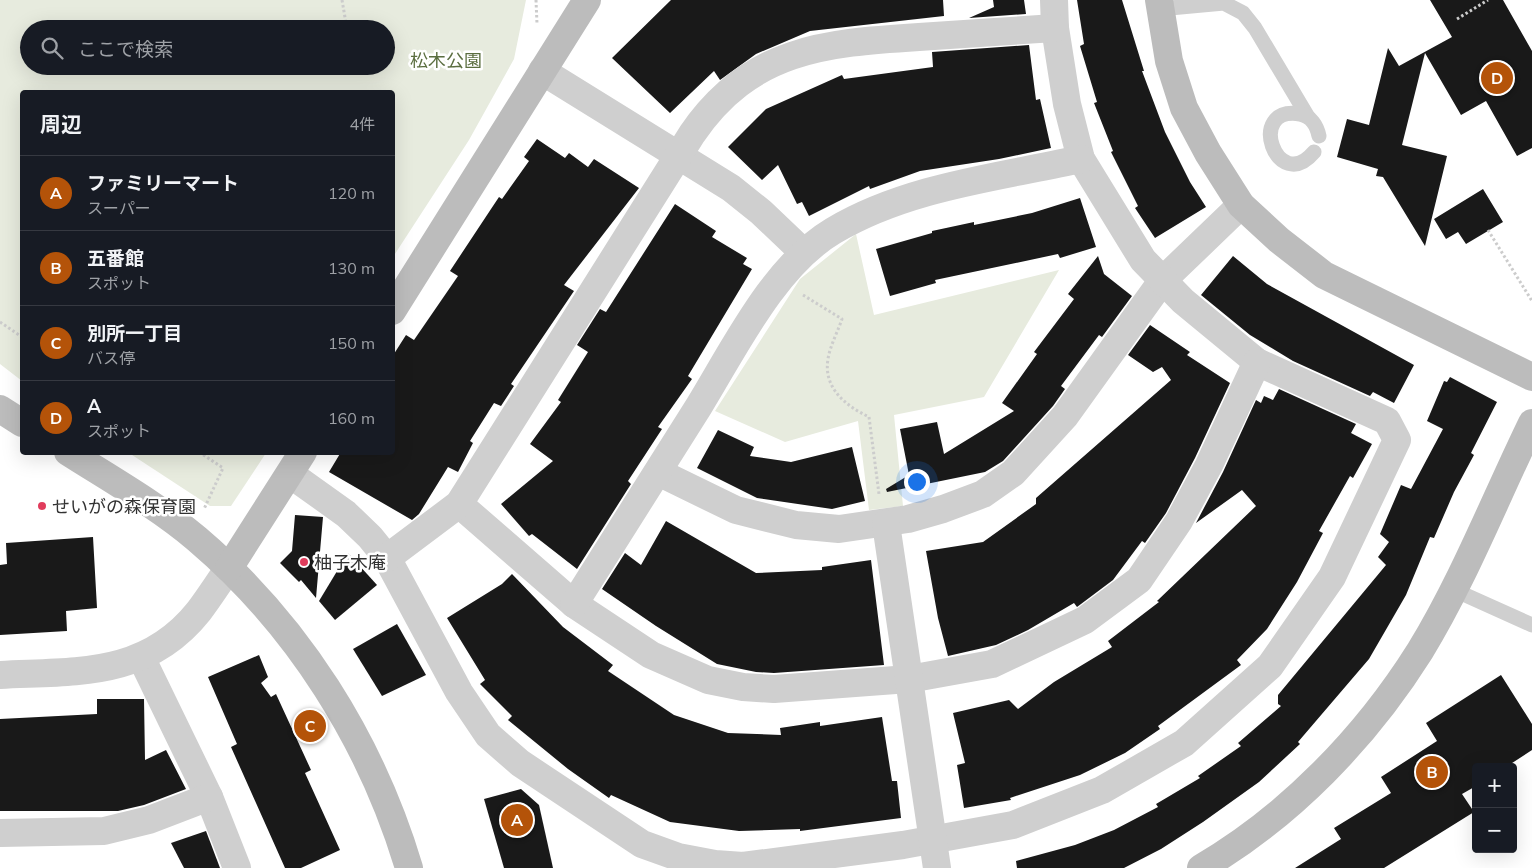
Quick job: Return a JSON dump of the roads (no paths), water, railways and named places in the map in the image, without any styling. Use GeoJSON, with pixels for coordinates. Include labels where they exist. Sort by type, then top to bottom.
{"type":"FeatureCollection","features":[{"type":"Feature","properties":{"kind":"street"},"geometry":{"type":"LineString","coordinates":[[395,306],[587,0]]}},
{"type":"Feature","properties":{"kind":"street"},"geometry":{"type":"LineString","coordinates":[[0,674],[104,669],[141,657],[165,644],[198,613],[297,463],[370,537],[387,558],[458,692],[488,735],[520,763],[642,844],[678,857],[715,864],[743,866],[933,841],[1014,825],[1102,790],[1184,743],[1270,666],[1332,578],[1397,440],[1388,422],[1257,362],[1183,301],[1143,260],[1082,159],[1067,104],[1055,28],[1054,0]]}},
{"type":"Feature","properties":{"kind":"street"},"geometry":{"type":"LineString","coordinates":[[1159,4],[1169,60],[1184,108],[1208,153],[1241,205],[1279,240],[1324,275],[1532,377]]}},
{"type":"Feature","properties":{"kind":"street"},"geometry":{"type":"LineString","coordinates":[[387,558],[459,504],[678,156],[704,116],[721,99],[757,72],[793,54],[819,47],[855,41],[1055,28]]}},
{"type":"Feature","properties":{"kind":"street"},"geometry":{"type":"LineString","coordinates":[[542,72],[731,188],[761,212],[803,252]]}},
{"type":"Feature","properties":{"kind":"street"},"geometry":{"type":"LineString","coordinates":[[574,604],[748,327],[782,276],[803,252],[850,222],[923,194],[1082,159]]}},
{"type":"Feature","properties":{"kind":"street"},"geometry":{"type":"LineString","coordinates":[[658,472],[736,510],[796,525],[838,528],[883,512],[943,510],[983,494],[1013,473],[1065,416],[1162,281],[1241,205]]}},
{"type":"Feature","properties":{"kind":"street"},"geometry":{"type":"LineString","coordinates":[[459,504],[574,604],[652,656],[708,680],[743,687],[774,689],[909,679],[992,664],[1085,620],[1138,580],[1179,521],[1209,465],[1257,362]]}},
{"type":"Feature","properties":{"kind":"street"},"geometry":{"type":"LineString","coordinates":[[0,409],[20,422]]}},
{"type":"Feature","properties":{"kind":"street"},"geometry":{"type":"LineString","coordinates":[[1201,868],[1263,826],[1308,788],[1346,749],[1390,694],[1420,651],[1532,423]]}},
{"type":"Feature","properties":{"kind":"street"},"geometry":{"type":"LineString","coordinates":[[73,455],[141,499],[195,538],[229,568],[299,645],[350,727],[387,805],[409,868]]}},
{"type":"Feature","properties":{"kind":"street"},"geometry":{"type":"LineString","coordinates":[[883,512],[937,868]]}},
{"type":"Feature","properties":{"kind":"street"},"geometry":{"type":"LineString","coordinates":[[141,657],[209,797],[237,868]]}},
{"type":"Feature","properties":{"kind":"street"},"geometry":{"type":"LineString","coordinates":[[0,833],[104,831],[149,820],[209,797]]}},
{"type":"Feature","properties":{"kind":"lane"},"geometry":{"type":"LineString","coordinates":[[1159,4],[1202,2],[1229,5],[1250,20],[1308,117],[1316,127],[1319,136]]}},
{"type":"Feature","properties":{"kind":"lane"},"geometry":{"type":"LineString","coordinates":[[1308,117],[1293,114],[1283,116],[1276,121],[1270,133],[1271,146],[1276,156],[1292,163],[1305,160],[1314,152]]}},
{"type":"Feature","properties":{"kind":"lane"},"geometry":{"type":"LineString","coordinates":[[1452,589],[1532,625]]}},
{"type":"Feature","properties":{"kind":"place","name":"A"},"geometry":{"type":"Point","coordinates":[1497,78]}},
{"type":"Feature","properties":{"kind":"place","name":"せいがの森保育園"},"geometry":{"type":"Point","coordinates":[42,506]}},
{"type":"Feature","properties":{"kind":"place","name":"柚子木庵"},"geometry":{"type":"Point","coordinates":[304,562]}},
{"type":"Feature","properties":{"kind":"place","name":"別所一丁目"},"geometry":{"type":"Point","coordinates":[310,726]}},
{"type":"Feature","properties":{"kind":"place","name":"五番館"},"geometry":{"type":"Point","coordinates":[1432,772]}},
{"type":"Feature","properties":{"kind":"place","name":"ファミリーマート"},"geometry":{"type":"Point","coordinates":[517,820]}},
{"type":"Feature","properties":{"kind":"park label","name":"松木公園"},"geometry":{"type":"Point","coordinates":[446,60]}}]}
